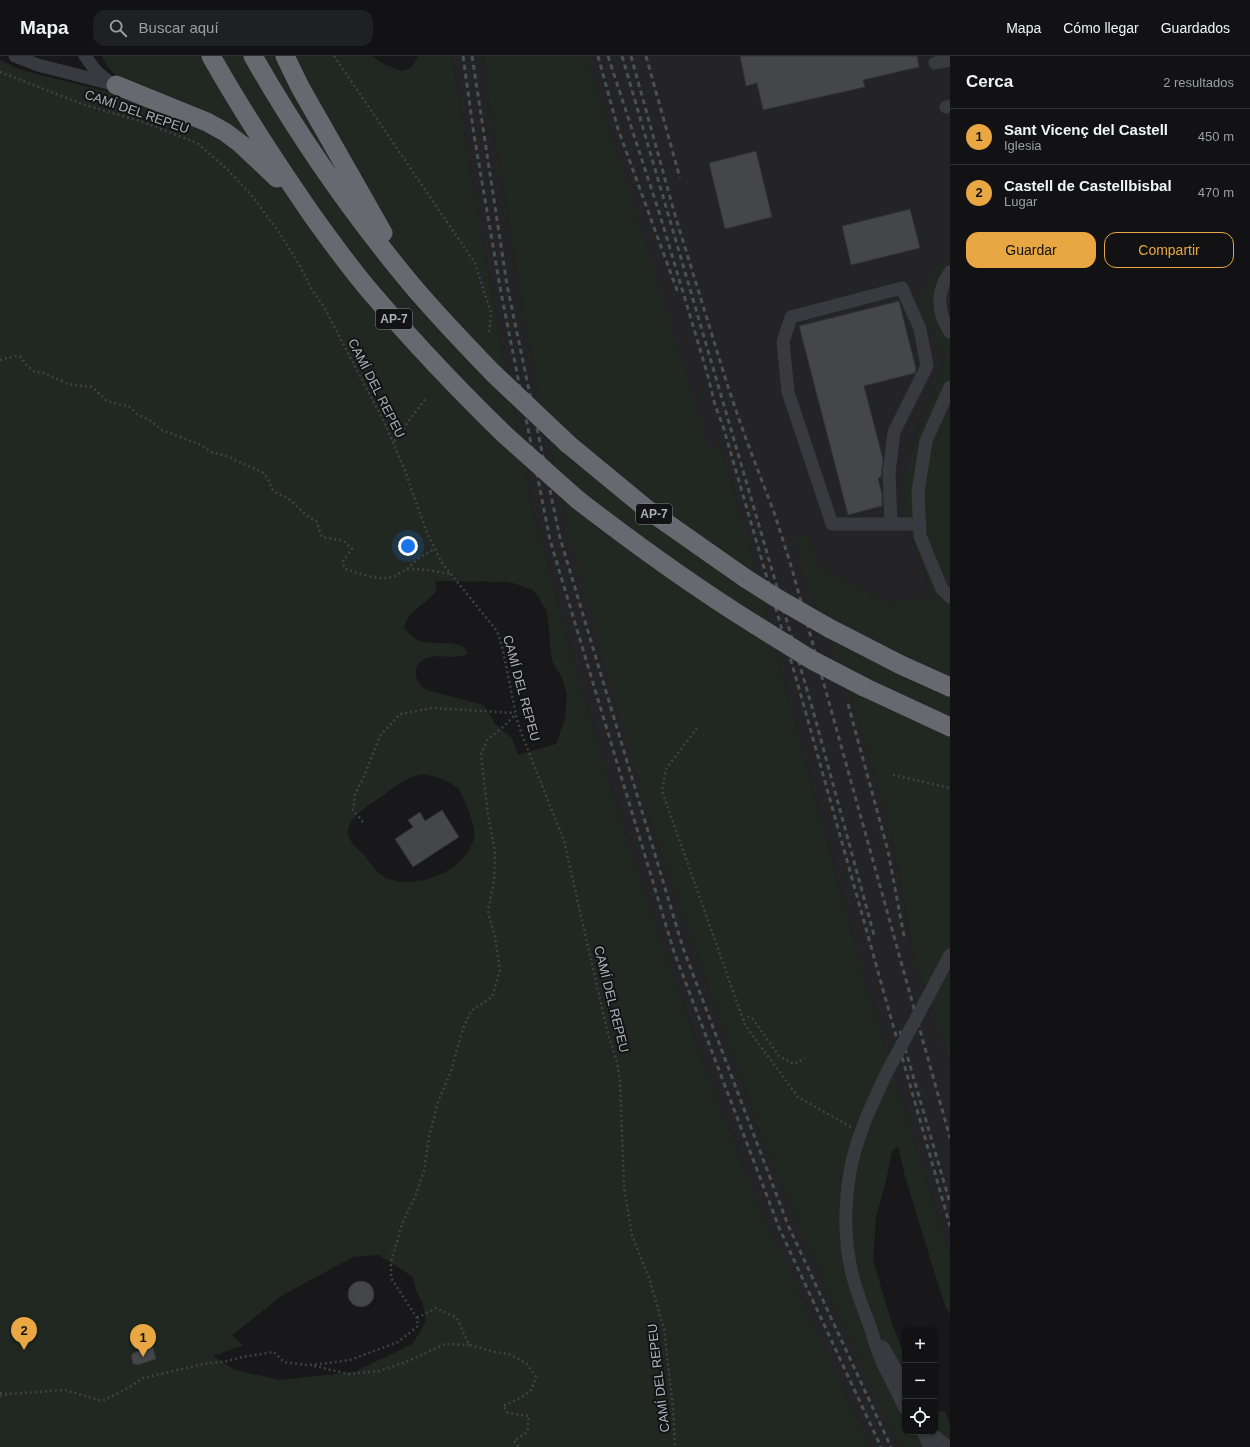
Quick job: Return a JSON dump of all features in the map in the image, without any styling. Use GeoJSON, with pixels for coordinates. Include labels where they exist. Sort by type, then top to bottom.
{"type":"FeatureCollection","features":[{"type":"Feature","properties":{"kind":"highway","name":"AP-7"},"geometry":{"type":"LineString","coordinates":[[211,56],[262,142],[334,246],[374,296],[461,392],[504,434],[578,500],[654,558],[707,595],[812,660],[864,687],[950,727]]}},
{"type":"Feature","properties":{"kind":"highway","name":"AP-7"},"geometry":{"type":"LineString","coordinates":[[253,56],[314,156],[370,234],[452,330],[493,373],[568,444],[648,510],[745,578],[829,628],[901,665],[950,687]]}},
{"type":"Feature","properties":{"kind":"highway"},"geometry":{"type":"LineString","coordinates":[[285,56],[300,87],[412,285]]}},
{"type":"Feature","properties":{"kind":"highway"},"geometry":{"type":"LineString","coordinates":[[116,85],[208,122],[225,132],[241,144],[297,194]]}},
{"type":"Feature","properties":{"kind":"street"},"geometry":{"type":"LineString","coordinates":[[15,56],[48,67],[116,85]]}},
{"type":"Feature","properties":{"kind":"street"},"geometry":{"type":"LineString","coordinates":[[28,56],[48,67]]}},
{"type":"Feature","properties":{"kind":"street"},"geometry":{"type":"LineString","coordinates":[[85,56],[96,72],[116,85]]}},
{"type":"Feature","properties":{"kind":"street"},"geometry":{"type":"LineString","coordinates":[[935,63],[950,60]]}},
{"type":"Feature","properties":{"kind":"street"},"geometry":{"type":"LineString","coordinates":[[950,272],[944,281],[939,299],[942,317],[945,326],[950,332]]}},
{"type":"Feature","properties":{"kind":"street"},"geometry":{"type":"LineString","coordinates":[[891,524],[889,473],[894,432],[927,366],[920,329],[902,288],[791,317],[783,342],[788,392],[832,524],[891,524],[920,524]]}},
{"type":"Feature","properties":{"kind":"street"},"geometry":{"type":"LineString","coordinates":[[950,387],[926,441],[918,492],[920,536],[942,589],[950,597]]}},
{"type":"Feature","properties":{"kind":"street"},"geometry":{"type":"LineString","coordinates":[[902,1402],[880,1357],[853,1280],[846,1234],[846,1214],[850,1171],[860,1132],[870,1107],[887,1072],[950,955]]}},
{"type":"Feature","properties":{"kind":"street"},"geometry":{"type":"LineString","coordinates":[[870,1325],[889,1355],[902,1380]]}},
{"type":"Feature","properties":{"kind":"street"},"geometry":{"type":"LineString","coordinates":[[918,1435],[924,1447]]}},
{"type":"Feature","properties":{"kind":"street"},"geometry":{"type":"LineString","coordinates":[[929,1436],[938,1447]]}},
{"type":"Feature","properties":{"kind":"street"},"geometry":{"type":"LineString","coordinates":[[929,1436],[948,1447]]}},
{"type":"Feature","properties":{"kind":"path"},"geometry":{"type":"LineString","coordinates":[[334,56],[475,263],[491,313],[489,334]]}},
{"type":"Feature","properties":{"kind":"path","name":"CAMÍ DEL REPEU"},"geometry":{"type":"LineString","coordinates":[[0,72],[85,104],[140,121],[197,142],[228,170],[252,196],[280,235],[300,266],[312,290],[324,307],[393,442],[411,486],[425,528],[442,563],[497,631],[502,646],[522,735],[564,840],[607,1030],[617,1062],[620,1080],[624,1187],[626,1202],[632,1235],[650,1281],[664,1329],[673,1408],[675,1447]]}},
{"type":"Feature","properties":{"kind":"path"},"geometry":{"type":"LineString","coordinates":[[0,360],[15,356],[21,357],[34,372],[44,373],[68,384],[92,387],[107,401],[130,407],[162,430],[201,445],[211,452],[224,455],[264,473],[272,489],[278,494],[287,497],[307,516],[316,521],[322,537],[344,542],[352,549],[343,561],[344,568],[353,573],[366,576],[391,578],[406,570],[420,557],[435,549]]}},
{"type":"Feature","properties":{"kind":"path"},"geometry":{"type":"LineString","coordinates":[[393,442],[426,398]]}},
{"type":"Feature","properties":{"kind":"path"},"geometry":{"type":"LineString","coordinates":[[406,570],[427,570],[450,574]]}},
{"type":"Feature","properties":{"kind":"path"},"geometry":{"type":"LineString","coordinates":[[363,822],[353,810],[355,794],[363,779],[380,736],[400,714],[432,708],[516,713]]}},
{"type":"Feature","properties":{"kind":"path"},"geometry":{"type":"LineString","coordinates":[[309,1365],[350,1360],[398,1342],[418,1326],[417,1318],[391,1278],[391,1262],[402,1224],[415,1197],[424,1170],[429,1138],[438,1102],[451,1071],[463,1029],[472,1011],[492,996],[500,970],[495,937],[488,911],[494,881],[495,851],[488,815],[481,754],[487,740],[503,727],[516,713]]}},
{"type":"Feature","properties":{"kind":"path"},"geometry":{"type":"LineString","coordinates":[[697,728],[666,769],[662,791],[744,1025],[798,1097],[860,1132]]}},
{"type":"Feature","properties":{"kind":"path"},"geometry":{"type":"LineString","coordinates":[[893,775],[950,788]]}},
{"type":"Feature","properties":{"kind":"path"},"geometry":{"type":"LineString","coordinates":[[743,1020],[748,1017],[753,1019],[779,1056],[794,1064],[805,1058]]}},
{"type":"Feature","properties":{"kind":"path"},"geometry":{"type":"LineString","coordinates":[[417,1318],[436,1308],[457,1318],[469,1345]]}},
{"type":"Feature","properties":{"kind":"path"},"geometry":{"type":"LineString","coordinates":[[0,1396],[65,1390],[102,1400],[123,1391],[143,1378],[203,1364],[228,1361],[242,1357],[274,1352],[284,1362],[309,1365],[349,1374],[379,1371],[406,1362],[446,1344],[469,1345],[509,1354],[526,1364],[536,1377],[531,1390],[522,1397],[503,1406],[508,1412],[529,1416],[527,1432],[514,1441],[519,1447]]}},
{"type":"Feature","properties":{"kind":"path"},"geometry":{"type":"LineString","coordinates":[[0,1393],[9,1394]]}},
{"type":"Feature","properties":{"kind":"shaded area"},"geometry":{"type":"Polygon","coordinates":[[[102,56],[372,56],[384,64],[402,71],[411,68],[418,56],[452,56],[480,229],[531,502],[573,660],[626,837],[702,1059],[752,1190],[837,1377],[871,1447],[0,1447],[0,60],[21,70],[126,96],[130,84],[113,73],[107,66],[102,56]],[[435,581],[437,590],[411,614],[404,627],[412,637],[417,640],[458,644],[465,649],[468,654],[462,656],[430,657],[425,659],[416,670],[419,683],[427,690],[484,705],[495,724],[512,738],[518,755],[556,744],[565,719],[567,695],[562,678],[553,663],[547,611],[533,590],[510,582],[435,581]],[[422,774],[396,786],[362,810],[353,819],[348,829],[351,841],[379,874],[392,880],[404,882],[429,879],[441,874],[462,859],[474,838],[474,827],[472,820],[459,789],[446,781],[432,776],[422,774]],[[379,1255],[353,1257],[283,1295],[232,1335],[243,1345],[213,1356],[235,1370],[280,1380],[354,1372],[412,1344],[421,1331],[426,1320],[422,1301],[416,1291],[413,1277],[379,1255]]]}},
{"type":"Feature","properties":{"kind":"shaded area"},"geometry":{"type":"Polygon","coordinates":[[[452,56],[484,56],[489,103],[528,340],[565,517],[658,844],[760,1133],[828,1293],[900,1447],[871,1447],[837,1377],[752,1190],[702,1059],[626,837],[573,660],[531,502],[480,229],[452,56]]]}},
{"type":"Feature","properties":{"kind":"shaded area"},"geometry":{"type":"Polygon","coordinates":[[[484,56],[587,56],[709,450],[721,447],[749,543],[788,697],[863,974],[950,1256],[950,1314],[946,1308],[936,1278],[905,1176],[898,1146],[892,1151],[886,1181],[876,1217],[873,1260],[892,1324],[902,1349],[902,1435],[938,1435],[938,1412],[945,1411],[950,1425],[950,1447],[900,1447],[828,1293],[760,1133],[658,844],[609,677],[565,517],[528,340],[489,103],[484,56]]]}},
{"type":"Feature","properties":{"kind":"shaded area"},"geometry":{"type":"Polygon","coordinates":[[[587,56],[950,56],[950,256],[945,259],[931,330],[946,358],[913,447],[905,520],[934,597],[885,602],[818,565],[808,534],[851,697],[888,820],[916,965],[937,1019],[950,1064],[950,1256],[863,974],[788,697],[749,543],[721,447],[709,451],[587,56]]]}},
{"type":"Feature","properties":{"kind":"shaded area"},"geometry":{"type":"Polygon","coordinates":[[[950,256],[950,1064],[937,1019],[916,965],[888,820],[851,697],[803,570],[797,537],[808,534],[818,565],[885,602],[934,597],[905,519],[905,481],[913,447],[946,358],[931,330],[921,300],[928,279],[945,259],[950,256]]]}},
{"type":"Feature","properties":{"kind":"building"},"geometry":{"type":"Polygon","coordinates":[[[740,56],[917,56],[919,67],[863,80],[865,87],[763,110],[757,83],[746,86],[740,56]]]}},
{"type":"Feature","properties":{"kind":"building"},"geometry":{"type":"Polygon","coordinates":[[[756,151],[772,217],[725,229],[709,163],[756,151]]]}},
{"type":"Feature","properties":{"kind":"building"},"geometry":{"type":"Polygon","coordinates":[[[910,209],[920,248],[851,265],[842,226],[910,209]]]}},
{"type":"Feature","properties":{"kind":"building"},"geometry":{"type":"Polygon","coordinates":[[[899,301],[916,369],[915,373],[864,386],[883,459],[881,477],[878,478],[882,494],[882,506],[848,515],[799,326],[899,301]]]}},
{"type":"Feature","properties":{"kind":"building"},"geometry":{"type":"Polygon","coordinates":[[[442,810],[459,837],[413,867],[395,839],[413,827],[408,820],[420,812],[425,821],[442,810]]]}},
{"type":"Feature","properties":{"kind":"building"},"geometry":{"type":"Polygon","coordinates":[[[361,1281],[370,1285],[374,1294],[370,1303],[361,1307],[352,1303],[348,1294],[352,1285],[361,1281]]]}},
{"type":"Feature","properties":{"kind":"building"},"geometry":{"type":"Polygon","coordinates":[[[153,1347],[156,1359],[138,1365],[133,1364],[131,1356],[133,1353],[153,1347]]]}},
{"type":"Feature","properties":{"kind":"railway"},"geometry":{"type":"LineString","coordinates":[[463,56],[474,135],[500,287],[550,540],[674,952],[780,1230],[881,1447]]}},
{"type":"Feature","properties":{"kind":"railway"},"geometry":{"type":"LineString","coordinates":[[472,56],[507,285],[560,538],[683,948],[788,1225],[891,1447]]}},
{"type":"Feature","properties":{"kind":"railway"},"geometry":{"type":"LineString","coordinates":[[598,56],[618,129],[678,293]]}},
{"type":"Feature","properties":{"kind":"railway"},"geometry":{"type":"LineString","coordinates":[[608,56],[660,215],[708,376],[715,405],[723,426],[800,692],[950,1226]]}},
{"type":"Feature","properties":{"kind":"railway"},"geometry":{"type":"LineString","coordinates":[[622,56],[812,707],[874,935]]}},
{"type":"Feature","properties":{"kind":"railway"},"geometry":{"type":"LineString","coordinates":[[631,56],[675,215],[729,390],[775,515],[792,569],[950,1138]]}},
{"type":"Feature","properties":{"kind":"railway"},"geometry":{"type":"LineString","coordinates":[[646,56],[680,178]]}},
{"type":"Feature","properties":{"kind":"railway"},"geometry":{"type":"LineString","coordinates":[[848,704],[888,851],[904,936]]}},
{"type":"Feature","properties":{"kind":"railway"},"geometry":{"type":"LineString","coordinates":[[900,1031],[950,1203]]}},
{"type":"Feature","properties":{"kind":"place","name":"Castell de Castellbisbal"},"geometry":{"type":"Point","coordinates":[24,1350]}},
{"type":"Feature","properties":{"kind":"place","name":"Sant Vicenç del Castell"},"geometry":{"type":"Point","coordinates":[143,1357]}}]}
